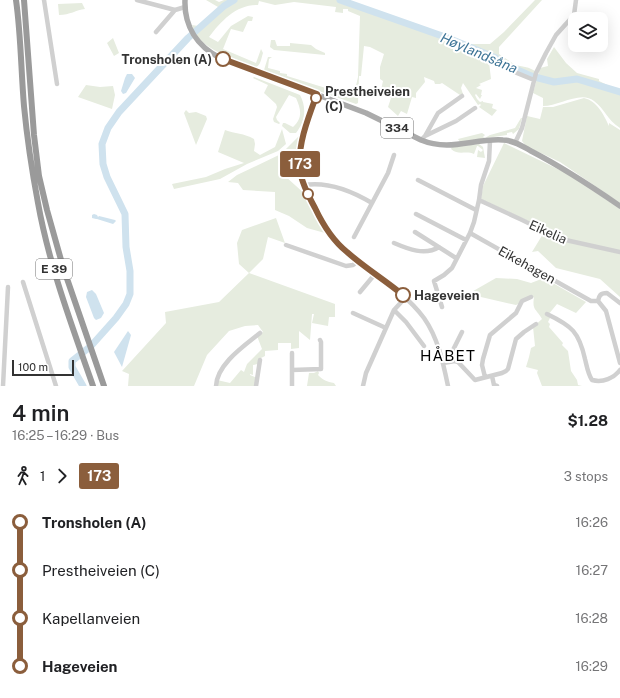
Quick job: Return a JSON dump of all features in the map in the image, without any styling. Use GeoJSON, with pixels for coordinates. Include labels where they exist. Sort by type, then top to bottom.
{"type":"FeatureCollection","features":[{"type":"Feature","properties":{"kind":"highway","name":"E 39"},"geometry":{"type":"LineString","coordinates":[[15,0],[19,17],[24,106],[39,212],[54,270],[92,385]]}},
{"type":"Feature","properties":{"kind":"highway","name":"E 39"},"geometry":{"type":"LineString","coordinates":[[24,0],[39,176],[63,267],[104,386]]}},
{"type":"Feature","properties":{"kind":"highway","name":"E 39"},"geometry":{"type":"LineString","coordinates":[[26,20],[27,0]]}},
{"type":"Feature","properties":{"kind":"main road","name":"334"},"geometry":{"type":"LineString","coordinates":[[185,0],[188,22],[193,35],[205,49],[220,58],[366,113],[423,138],[435,145],[445,146],[504,140],[515,142],[563,168],[620,206]]}},
{"type":"Feature","properties":{"kind":"street"},"geometry":{"type":"LineString","coordinates":[[44,0],[57,84]]}},
{"type":"Feature","properties":{"kind":"street"},"geometry":{"type":"LineString","coordinates":[[137,0],[175,10],[185,8]]}},
{"type":"Feature","properties":{"kind":"street"},"geometry":{"type":"LineString","coordinates":[[515,142],[522,128],[536,73],[556,35],[574,15],[576,0]]}},
{"type":"Feature","properties":{"kind":"street"},"geometry":{"type":"LineString","coordinates":[[156,32],[175,10]]}},
{"type":"Feature","properties":{"kind":"street"},"geometry":{"type":"LineString","coordinates":[[505,68],[534,79]]}},
{"type":"Feature","properties":{"kind":"street"},"geometry":{"type":"LineString","coordinates":[[317,94],[302,140],[300,151],[300,172],[304,185],[322,224],[341,247],[406,297],[418,310],[428,325],[437,344],[443,363],[446,385]]}},
{"type":"Feature","properties":{"kind":"street"},"geometry":{"type":"LineString","coordinates":[[423,138],[438,113],[462,96]]}},
{"type":"Feature","properties":{"kind":"street"},"geometry":{"type":"LineString","coordinates":[[423,138],[450,124],[475,108]]}},
{"type":"Feature","properties":{"kind":"street"},"geometry":{"type":"LineString","coordinates":[[442,307],[434,281],[452,268],[470,233],[479,200],[481,185],[490,158],[490,141]]}},
{"type":"Feature","properties":{"kind":"street"},"geometry":{"type":"LineString","coordinates":[[354,237],[388,173],[394,155]]}},
{"type":"Feature","properties":{"kind":"street"},"geometry":{"type":"LineString","coordinates":[[418,180],[476,210]]}},
{"type":"Feature","properties":{"kind":"street"},"geometry":{"type":"LineString","coordinates":[[304,185],[319,185],[346,189],[372,203]]}},
{"type":"Feature","properties":{"kind":"street","name":"Eikelia"},"geometry":{"type":"LineString","coordinates":[[479,200],[561,239],[620,252]]}},
{"type":"Feature","properties":{"kind":"street"},"geometry":{"type":"LineString","coordinates":[[416,214],[466,240]]}},
{"type":"Feature","properties":{"kind":"street"},"geometry":{"type":"LineString","coordinates":[[415,232],[456,258]]}},
{"type":"Feature","properties":{"kind":"street","name":"Eikehagen"},"geometry":{"type":"LineString","coordinates":[[470,233],[592,301],[598,301]]}},
{"type":"Feature","properties":{"kind":"street"},"geometry":{"type":"LineString","coordinates":[[394,243],[420,251],[432,251],[439,247]]}},
{"type":"Feature","properties":{"kind":"street"},"geometry":{"type":"LineString","coordinates":[[286,245],[346,266],[353,265],[358,261]]}},
{"type":"Feature","properties":{"kind":"street"},"geometry":{"type":"LineString","coordinates":[[360,292],[375,274]]}},
{"type":"Feature","properties":{"kind":"street"},"geometry":{"type":"LineString","coordinates":[[23,282],[56,386]]}},
{"type":"Feature","properties":{"kind":"street"},"geometry":{"type":"LineString","coordinates":[[3,386],[8,287]]}},
{"type":"Feature","properties":{"kind":"street"},"geometry":{"type":"LineString","coordinates":[[620,303],[607,293],[599,296],[598,301],[606,311],[620,363]]}},
{"type":"Feature","properties":{"kind":"street"},"geometry":{"type":"LineString","coordinates":[[363,386],[366,373],[394,310],[406,297]]}},
{"type":"Feature","properties":{"kind":"street"},"geometry":{"type":"LineString","coordinates":[[485,377],[482,365],[490,335],[516,313],[522,301],[531,297]]}},
{"type":"Feature","properties":{"kind":"street"},"geometry":{"type":"LineString","coordinates":[[394,310],[406,322],[424,346]]}},
{"type":"Feature","properties":{"kind":"street"},"geometry":{"type":"LineString","coordinates":[[353,313],[386,328]]}},
{"type":"Feature","properties":{"kind":"street"},"geometry":{"type":"LineString","coordinates":[[547,314],[568,325],[578,337],[588,372],[592,380],[602,381],[608,379],[616,375],[620,370]]}},
{"type":"Feature","properties":{"kind":"street"},"geometry":{"type":"LineString","coordinates":[[472,386],[475,380],[506,372],[516,340],[524,332],[536,324]]}},
{"type":"Feature","properties":{"kind":"street"},"geometry":{"type":"LineString","coordinates":[[455,361],[453,350],[462,332]]}},
{"type":"Feature","properties":{"kind":"street"},"geometry":{"type":"LineString","coordinates":[[216,386],[217,377],[224,366],[239,349],[260,333]]}},
{"type":"Feature","properties":{"kind":"street"},"geometry":{"type":"LineString","coordinates":[[292,370],[321,369],[320,340]]}},
{"type":"Feature","properties":{"kind":"street"},"geometry":{"type":"LineString","coordinates":[[292,353],[292,386]]}},
{"type":"Feature","properties":{"kind":"street"},"geometry":{"type":"LineString","coordinates":[[256,386],[260,360]]}},
{"type":"Feature","properties":{"kind":"street"},"geometry":{"type":"LineString","coordinates":[[443,363],[455,361],[462,365],[475,380]]}},
{"type":"Feature","properties":{"kind":"street"},"geometry":{"type":"LineString","coordinates":[[492,376],[494,384],[497,386]]}},
{"type":"Feature","properties":{"kind":"shaded area"},"geometry":{"type":"Polygon","coordinates":[[[206,0],[215,0],[219,2],[224,0],[344,0],[469,44],[490,44],[504,32],[535,0],[542,0],[499,47],[499,54],[516,65],[535,71],[534,76],[508,67],[494,58],[489,62],[491,79],[479,84],[481,85],[476,88],[482,90],[480,99],[476,94],[475,95],[480,102],[483,101],[493,104],[492,108],[497,110],[492,116],[479,107],[481,105],[478,105],[463,83],[461,88],[463,94],[460,95],[442,83],[435,84],[434,81],[424,77],[425,82],[416,93],[416,98],[412,97],[407,114],[401,111],[398,116],[388,107],[391,98],[381,90],[383,81],[380,79],[380,67],[384,54],[370,47],[364,46],[361,76],[359,76],[358,103],[356,104],[267,73],[264,70],[268,57],[272,57],[269,59],[268,68],[280,71],[280,73],[287,74],[287,76],[345,94],[351,94],[355,90],[358,77],[360,16],[348,11],[348,9],[343,9],[343,13],[335,12],[336,7],[294,2],[275,5],[259,1],[258,5],[250,5],[236,10],[219,25],[209,37],[218,42],[231,26],[248,16],[253,17],[252,21],[248,21],[243,32],[231,29],[223,49],[256,63],[261,49],[263,53],[260,62],[258,66],[254,68],[226,55],[227,54],[224,52],[223,54],[213,49],[204,43],[197,35],[192,25],[198,26],[218,9],[218,7],[206,0]]]}},
{"type":"Feature","properties":{"kind":"shaded area"},"geometry":{"type":"Polygon","coordinates":[[[82,3],[85,9],[59,15],[58,4],[82,3]]]}},
{"type":"Feature","properties":{"kind":"shaded area"},"geometry":{"type":"Polygon","coordinates":[[[113,38],[119,53],[114,56],[107,43],[113,38]]]}},
{"type":"Feature","properties":{"kind":"shaded area"},"geometry":{"type":"Polygon","coordinates":[[[271,40],[275,40],[277,46],[290,46],[290,43],[311,45],[325,53],[325,55],[274,50],[270,47],[271,40]]]}},
{"type":"Feature","properties":{"kind":"shaded area"},"geometry":{"type":"Polygon","coordinates":[[[554,47],[566,63],[577,73],[599,79],[599,81],[620,91],[620,128],[612,122],[598,104],[589,98],[576,98],[543,106],[543,98],[533,93],[540,68],[548,66],[547,59],[554,47]]]}},
{"type":"Feature","properties":{"kind":"shaded area"},"geometry":{"type":"Polygon","coordinates":[[[254,77],[300,95],[304,105],[304,115],[296,133],[290,133],[282,126],[283,123],[285,123],[293,127],[300,117],[300,110],[296,98],[289,95],[276,117],[280,123],[274,122],[273,119],[277,107],[276,104],[264,93],[268,85],[253,78],[254,77]]]}},
{"type":"Feature","properties":{"kind":"shaded area"},"geometry":{"type":"Polygon","coordinates":[[[86,85],[100,87],[113,86],[115,95],[112,109],[78,97],[86,85]]]}},
{"type":"Feature","properties":{"kind":"shaded area"},"geometry":{"type":"Polygon","coordinates":[[[584,98],[596,105],[609,126],[609,123],[620,130],[620,203],[560,162],[526,146],[522,141],[527,116],[540,119],[543,107],[553,107],[584,98]]]}},
{"type":"Feature","properties":{"kind":"shaded area"},"geometry":{"type":"Polygon","coordinates":[[[186,110],[189,113],[196,112],[206,116],[207,119],[196,145],[184,113],[186,110]]]}},
{"type":"Feature","properties":{"kind":"shaded area"},"geometry":{"type":"Polygon","coordinates":[[[521,118],[519,129],[513,134],[512,132],[507,133],[507,135],[460,142],[458,139],[482,133],[485,135],[483,137],[485,138],[490,135],[515,128],[521,118]]]}},
{"type":"Feature","properties":{"kind":"shaded area"},"geometry":{"type":"Polygon","coordinates":[[[282,129],[286,144],[278,151],[247,164],[220,179],[174,189],[172,184],[206,177],[244,163],[218,152],[225,130],[254,139],[254,151],[260,155],[275,147],[282,129]]]}},
{"type":"Feature","properties":{"kind":"shaded area"},"geometry":{"type":"Polygon","coordinates":[[[301,134],[297,156],[298,168],[285,176],[306,195],[325,233],[307,228],[289,216],[275,210],[275,192],[243,190],[238,183],[228,182],[237,175],[281,154],[301,134]]]}},
{"type":"Feature","properties":{"kind":"shaded area"},"geometry":{"type":"Polygon","coordinates":[[[504,143],[570,175],[620,209],[620,297],[600,279],[556,268],[538,251],[532,252],[546,229],[481,199],[483,186],[504,143]]]}},
{"type":"Feature","properties":{"kind":"shaded area"},"geometry":{"type":"Polygon","coordinates":[[[479,144],[483,147],[485,158],[477,157],[478,150],[481,152],[483,150],[478,146],[474,154],[460,153],[451,149],[452,147],[479,144]]]}},
{"type":"Feature","properties":{"kind":"shaded area"},"geometry":{"type":"Polygon","coordinates":[[[276,218],[285,243],[268,237],[263,259],[249,273],[239,264],[237,243],[242,230],[276,218]]]}},
{"type":"Feature","properties":{"kind":"shaded area"},"geometry":{"type":"Polygon","coordinates":[[[249,273],[335,304],[335,317],[329,317],[328,326],[312,323],[314,314],[312,314],[310,340],[299,331],[299,348],[291,349],[291,343],[278,343],[278,350],[265,351],[265,356],[259,359],[258,364],[253,365],[253,375],[250,374],[257,378],[255,386],[217,386],[217,380],[230,383],[241,370],[244,372],[247,364],[262,349],[257,336],[263,332],[258,325],[245,326],[229,331],[207,355],[194,386],[128,386],[129,374],[122,371],[166,323],[165,312],[219,302],[249,273]]]}},
{"type":"Feature","properties":{"kind":"shaded area"},"geometry":{"type":"Polygon","coordinates":[[[496,278],[517,279],[531,283],[544,278],[586,302],[576,313],[557,304],[548,315],[550,318],[548,322],[550,324],[549,327],[568,351],[571,371],[577,380],[578,385],[582,386],[542,386],[537,373],[538,370],[526,367],[531,348],[535,346],[533,327],[542,319],[534,307],[534,297],[516,305],[468,294],[496,278]]]}},
{"type":"Feature","properties":{"kind":"shaded area"},"geometry":{"type":"Polygon","coordinates":[[[318,371],[318,375],[320,377],[334,383],[336,386],[307,386],[309,373],[318,371]]]}},
{"type":"Feature","properties":{"kind":"water"},"geometry":{"type":"Polygon","coordinates":[[[127,74],[132,74],[135,78],[126,93],[123,94],[121,91],[127,74]]]}},
{"type":"Feature","properties":{"kind":"water"},"geometry":{"type":"Polygon","coordinates":[[[94,214],[98,217],[116,221],[113,224],[92,218],[92,215],[94,214]]]}},
{"type":"Feature","properties":{"kind":"water"},"geometry":{"type":"Polygon","coordinates":[[[92,290],[96,294],[104,313],[101,318],[96,320],[86,297],[87,292],[92,290]]]}},
{"type":"Feature","properties":{"kind":"water"},"geometry":{"type":"Polygon","coordinates":[[[128,331],[131,335],[122,367],[114,352],[128,331]]]}},
{"type":"Feature","properties":{"kind":"waterway","name":"Høylandsåna"},"geometry":{"type":"LineString","coordinates":[[83,386],[72,367],[72,361],[91,346],[116,318],[126,304],[130,294],[130,271],[126,247],[125,214],[107,177],[103,164],[102,144],[108,128],[119,112],[188,38],[224,6],[234,0]]}},
{"type":"Feature","properties":{"kind":"waterway","name":"Høylandsåna"},"geometry":{"type":"LineString","coordinates":[[340,0],[448,38],[496,58],[506,65],[531,76],[554,82],[577,79],[620,92]]}},
{"type":"Feature","properties":{"kind":"bus line","name":"173"},"geometry":{"type":"LineString","coordinates":[[223,59],[317,94],[302,140],[300,151],[300,172],[304,185],[322,224],[334,240],[358,261],[403,295]]}},
{"type":"Feature","properties":{"kind":"place","name":"Tronsholen (A)"},"geometry":{"type":"Point","coordinates":[223,59]}},
{"type":"Feature","properties":{"kind":"place","name":"Prestheiveien (C)"},"geometry":{"type":"Point","coordinates":[316,98]}},
{"type":"Feature","properties":{"kind":"place","name":"Hageveien"},"geometry":{"type":"Point","coordinates":[403,295]}},
{"type":"Feature","properties":{"kind":"district","name":"HÅBET"},"geometry":{"type":"Point","coordinates":[448,355]}}]}
